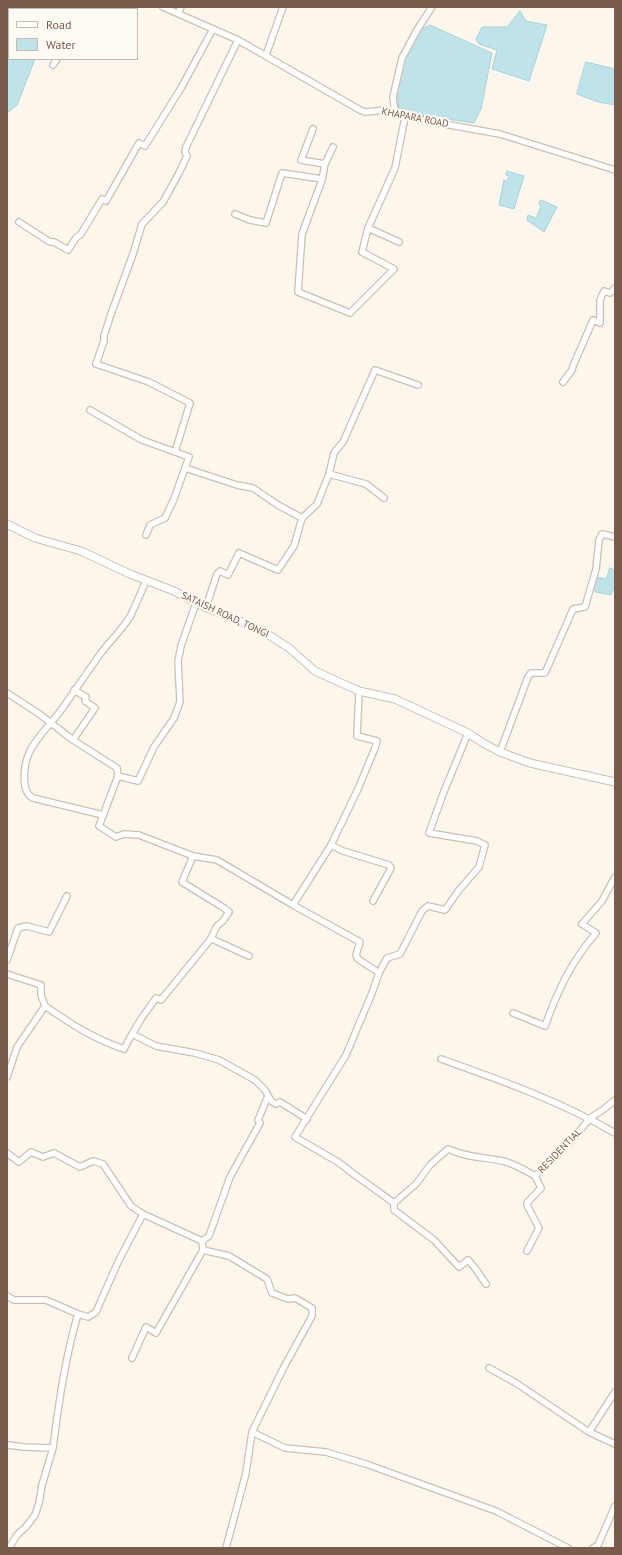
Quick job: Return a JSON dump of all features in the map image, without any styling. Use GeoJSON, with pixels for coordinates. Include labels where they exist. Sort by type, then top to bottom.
{"type":"FeatureCollection","features":[{"type":"Feature","properties":{"kind":"street","name":"KHAPARA ROAD"},"geometry":{"type":"LineString","coordinates":[[163,7],[238,40],[365,112],[386,110],[406,117],[500,134],[615,170]]}},
{"type":"Feature","properties":{"kind":"street"},"geometry":{"type":"LineString","coordinates":[[178,13],[181,7]]}},
{"type":"Feature","properties":{"kind":"street"},"geometry":{"type":"LineString","coordinates":[[266,55],[283,7]]}},
{"type":"Feature","properties":{"kind":"street"},"geometry":{"type":"LineString","coordinates":[[395,113],[393,97],[402,58],[417,30],[432,7]]}},
{"type":"Feature","properties":{"kind":"street"},"geometry":{"type":"LineString","coordinates":[[19,222],[50,242],[54,242],[68,250],[76,238],[81,234],[102,199],[106,201],[138,142],[144,146],[184,81],[213,29]]}},
{"type":"Feature","properties":{"kind":"street"},"geometry":{"type":"LineString","coordinates":[[174,452],[190,403],[150,382],[96,364],[111,314],[133,254],[142,224],[163,202],[179,173],[187,156],[185,152],[186,147],[238,40]]}},
{"type":"Feature","properties":{"kind":"street"},"geometry":{"type":"LineString","coordinates":[[53,65],[56,60]]}},
{"type":"Feature","properties":{"kind":"street"},"geometry":{"type":"LineString","coordinates":[[333,147],[325,164],[322,179],[302,234],[298,292],[350,313],[394,268],[362,252],[368,228],[395,168],[406,117]]}},
{"type":"Feature","properties":{"kind":"street"},"geometry":{"type":"LineString","coordinates":[[313,129],[300,160],[325,164]]}},
{"type":"Feature","properties":{"kind":"street"},"geometry":{"type":"LineString","coordinates":[[236,214],[250,220],[266,223],[282,173],[322,179]]}},
{"type":"Feature","properties":{"kind":"street"},"geometry":{"type":"LineString","coordinates":[[368,228],[399,242]]}},
{"type":"Feature","properties":{"kind":"street"},"geometry":{"type":"LineString","coordinates":[[563,382],[572,370],[593,320],[600,323],[600,300],[604,291],[610,293],[615,288]]}},
{"type":"Feature","properties":{"kind":"street"},"geometry":{"type":"LineString","coordinates":[[206,607],[216,574],[220,571],[228,575],[239,553],[278,570],[294,546],[298,527],[302,518],[317,504],[329,474],[334,452],[343,442],[375,370],[418,385]]}},
{"type":"Feature","properties":{"kind":"street"},"geometry":{"type":"LineString","coordinates":[[90,410],[142,440],[189,457],[174,499],[164,518],[150,525],[146,536]]}},
{"type":"Feature","properties":{"kind":"street"},"geometry":{"type":"LineString","coordinates":[[185,468],[237,485],[253,488],[278,505],[302,518]]}},
{"type":"Feature","properties":{"kind":"street"},"geometry":{"type":"LineString","coordinates":[[329,474],[366,484],[384,498]]}},
{"type":"Feature","properties":{"kind":"street","name":"SATAISH ROAD, TONGI"},"geometry":{"type":"LineString","coordinates":[[7,524],[35,538],[81,551],[146,581],[174,591],[196,603],[273,637],[289,648],[315,671],[359,691],[395,699],[468,733],[500,752],[530,763],[615,782]]}},
{"type":"Feature","properties":{"kind":"street"},"geometry":{"type":"LineString","coordinates":[[500,752],[528,677],[531,674],[545,673],[573,609],[585,607],[596,569],[602,534],[615,537]]}},
{"type":"Feature","properties":{"kind":"street"},"geometry":{"type":"LineString","coordinates":[[103,815],[28,796],[24,774],[29,753],[130,616],[146,581]]}},
{"type":"Feature","properties":{"kind":"street"},"geometry":{"type":"LineString","coordinates":[[118,776],[138,782],[154,747],[174,718],[180,702],[178,661],[181,646],[196,603]]}},
{"type":"Feature","properties":{"kind":"street"},"geometry":{"type":"LineString","coordinates":[[73,740],[95,708],[85,701],[86,698],[74,690]]}},
{"type":"Feature","properties":{"kind":"street"},"geometry":{"type":"LineString","coordinates":[[293,905],[331,845],[358,789],[377,741],[357,736],[359,691]]}},
{"type":"Feature","properties":{"kind":"street"},"geometry":{"type":"LineString","coordinates":[[7,693],[38,712],[73,740],[117,768],[118,776],[98,826],[116,837],[124,834],[139,835],[193,856],[217,860],[293,905],[360,942],[356,955],[358,959],[379,972]]}},
{"type":"Feature","properties":{"kind":"street"},"geometry":{"type":"LineString","coordinates":[[394,1203],[338,1162],[296,1137],[346,1055],[372,993],[379,972],[387,958],[400,954],[422,911],[428,906],[445,910],[459,890],[479,867],[485,845],[476,841],[429,833],[468,733]]}},
{"type":"Feature","properties":{"kind":"street"},"geometry":{"type":"LineString","coordinates":[[331,845],[343,851],[389,865],[391,868],[373,901]]}},
{"type":"Feature","properties":{"kind":"street"},"geometry":{"type":"LineString","coordinates":[[7,974],[42,985],[41,995],[45,1006],[79,1029],[107,1044],[124,1049],[141,1019],[156,998],[161,1000],[210,940],[217,926],[223,921],[229,912],[182,882],[193,856]]}},
{"type":"Feature","properties":{"kind":"street"},"geometry":{"type":"LineString","coordinates":[[513,1013],[545,1026],[567,972],[596,933],[582,924],[602,901],[615,877]]}},
{"type":"Feature","properties":{"kind":"street"},"geometry":{"type":"LineString","coordinates":[[7,960],[18,928],[27,926],[50,932],[67,896]]}},
{"type":"Feature","properties":{"kind":"street"},"geometry":{"type":"LineString","coordinates":[[210,940],[212,939],[219,941],[248,956]]}},
{"type":"Feature","properties":{"kind":"street"},"geometry":{"type":"LineString","coordinates":[[7,1077],[17,1047],[45,1006]]}},
{"type":"Feature","properties":{"kind":"street"},"geometry":{"type":"LineString","coordinates":[[132,1034],[156,1046],[195,1053],[219,1060],[255,1080],[265,1090],[270,1101],[276,1104],[280,1102],[307,1119]]}},
{"type":"Feature","properties":{"kind":"street"},"geometry":{"type":"LineString","coordinates":[[441,1059],[505,1082],[590,1118],[615,1133]]}},
{"type":"Feature","properties":{"kind":"street"},"geometry":{"type":"LineString","coordinates":[[202,1241],[209,1236],[230,1177],[260,1123],[258,1120],[268,1096]]}},
{"type":"Feature","properties":{"kind":"street","name":"RESIDENTIAL"},"geometry":{"type":"LineString","coordinates":[[527,1251],[539,1228],[526,1205],[540,1188],[534,1176],[573,1139],[590,1118],[615,1100]]}},
{"type":"Feature","properties":{"kind":"street"},"geometry":{"type":"LineString","coordinates":[[486,1284],[468,1260],[459,1267],[434,1240],[394,1210],[394,1203],[416,1184],[430,1165],[448,1149],[462,1155],[505,1162],[524,1169],[534,1176]]}},
{"type":"Feature","properties":{"kind":"street"},"geometry":{"type":"LineString","coordinates":[[7,1153],[19,1162],[31,1152],[43,1157],[54,1153],[80,1167],[93,1161],[103,1164],[131,1206],[143,1214],[202,1241]]}},
{"type":"Feature","properties":{"kind":"street"},"geometry":{"type":"LineString","coordinates":[[7,1296],[14,1300],[46,1300],[88,1317],[96,1312],[118,1262],[143,1214]]}},
{"type":"Feature","properties":{"kind":"street"},"geometry":{"type":"LineString","coordinates":[[132,1358],[146,1327],[156,1333],[203,1250],[202,1241]]}},
{"type":"Feature","properties":{"kind":"street"},"geometry":{"type":"LineString","coordinates":[[203,1250],[229,1256],[267,1279],[272,1293],[288,1299],[295,1298],[312,1308],[312,1316],[284,1367],[252,1432],[246,1473],[226,1548]]}},
{"type":"Feature","properties":{"kind":"street"},"geometry":{"type":"LineString","coordinates":[[9,1548],[17,1535],[26,1527],[35,1515],[39,1503],[42,1484],[53,1448],[69,1343],[78,1314]]}},
{"type":"Feature","properties":{"kind":"street"},"geometry":{"type":"LineString","coordinates":[[489,1368],[516,1383],[589,1432],[615,1444]]}},
{"type":"Feature","properties":{"kind":"street"},"geometry":{"type":"LineString","coordinates":[[589,1432],[615,1393]]}},
{"type":"Feature","properties":{"kind":"street"},"geometry":{"type":"LineString","coordinates":[[252,1432],[285,1448],[326,1452],[366,1464],[496,1511],[568,1548]]}},
{"type":"Feature","properties":{"kind":"street"},"geometry":{"type":"LineString","coordinates":[[7,1444],[24,1447],[53,1448]]}},
{"type":"Feature","properties":{"kind":"street"},"geometry":{"type":"LineString","coordinates":[[593,1548],[598,1546],[615,1506]]}},
{"type":"Feature","properties":{"kind":"water"},"geometry":{"type":"Polygon","coordinates":[[[7,7],[42,7],[43,8],[8,8],[8,60],[35,60],[17,105],[7,113],[7,7]]]}},
{"type":"Feature","properties":{"kind":"water"},"geometry":{"type":"Polygon","coordinates":[[[520,11],[526,21],[547,25],[529,81],[492,69],[497,50],[479,44],[476,39],[482,27],[507,27],[520,11]]]}},
{"type":"Feature","properties":{"kind":"water"},"geometry":{"type":"Polygon","coordinates":[[[430,25],[492,53],[481,109],[474,123],[399,112],[397,88],[406,53],[419,30],[430,25]]]}},
{"type":"Feature","properties":{"kind":"water"},"geometry":{"type":"Polygon","coordinates":[[[586,62],[615,69],[615,105],[598,102],[577,94],[586,62]]]}},
{"type":"Feature","properties":{"kind":"water"},"geometry":{"type":"Polygon","coordinates":[[[507,171],[524,176],[514,209],[499,205],[504,180],[507,181],[509,176],[506,175],[507,171]]]}},
{"type":"Feature","properties":{"kind":"water"},"geometry":{"type":"Polygon","coordinates":[[[541,200],[557,207],[544,232],[527,220],[528,215],[536,218],[541,206],[539,204],[541,200]]]}},
{"type":"Feature","properties":{"kind":"water"},"geometry":{"type":"Polygon","coordinates":[[[610,568],[615,570],[615,585],[611,595],[596,592],[592,586],[595,577],[606,579],[610,568]]]}}]}
